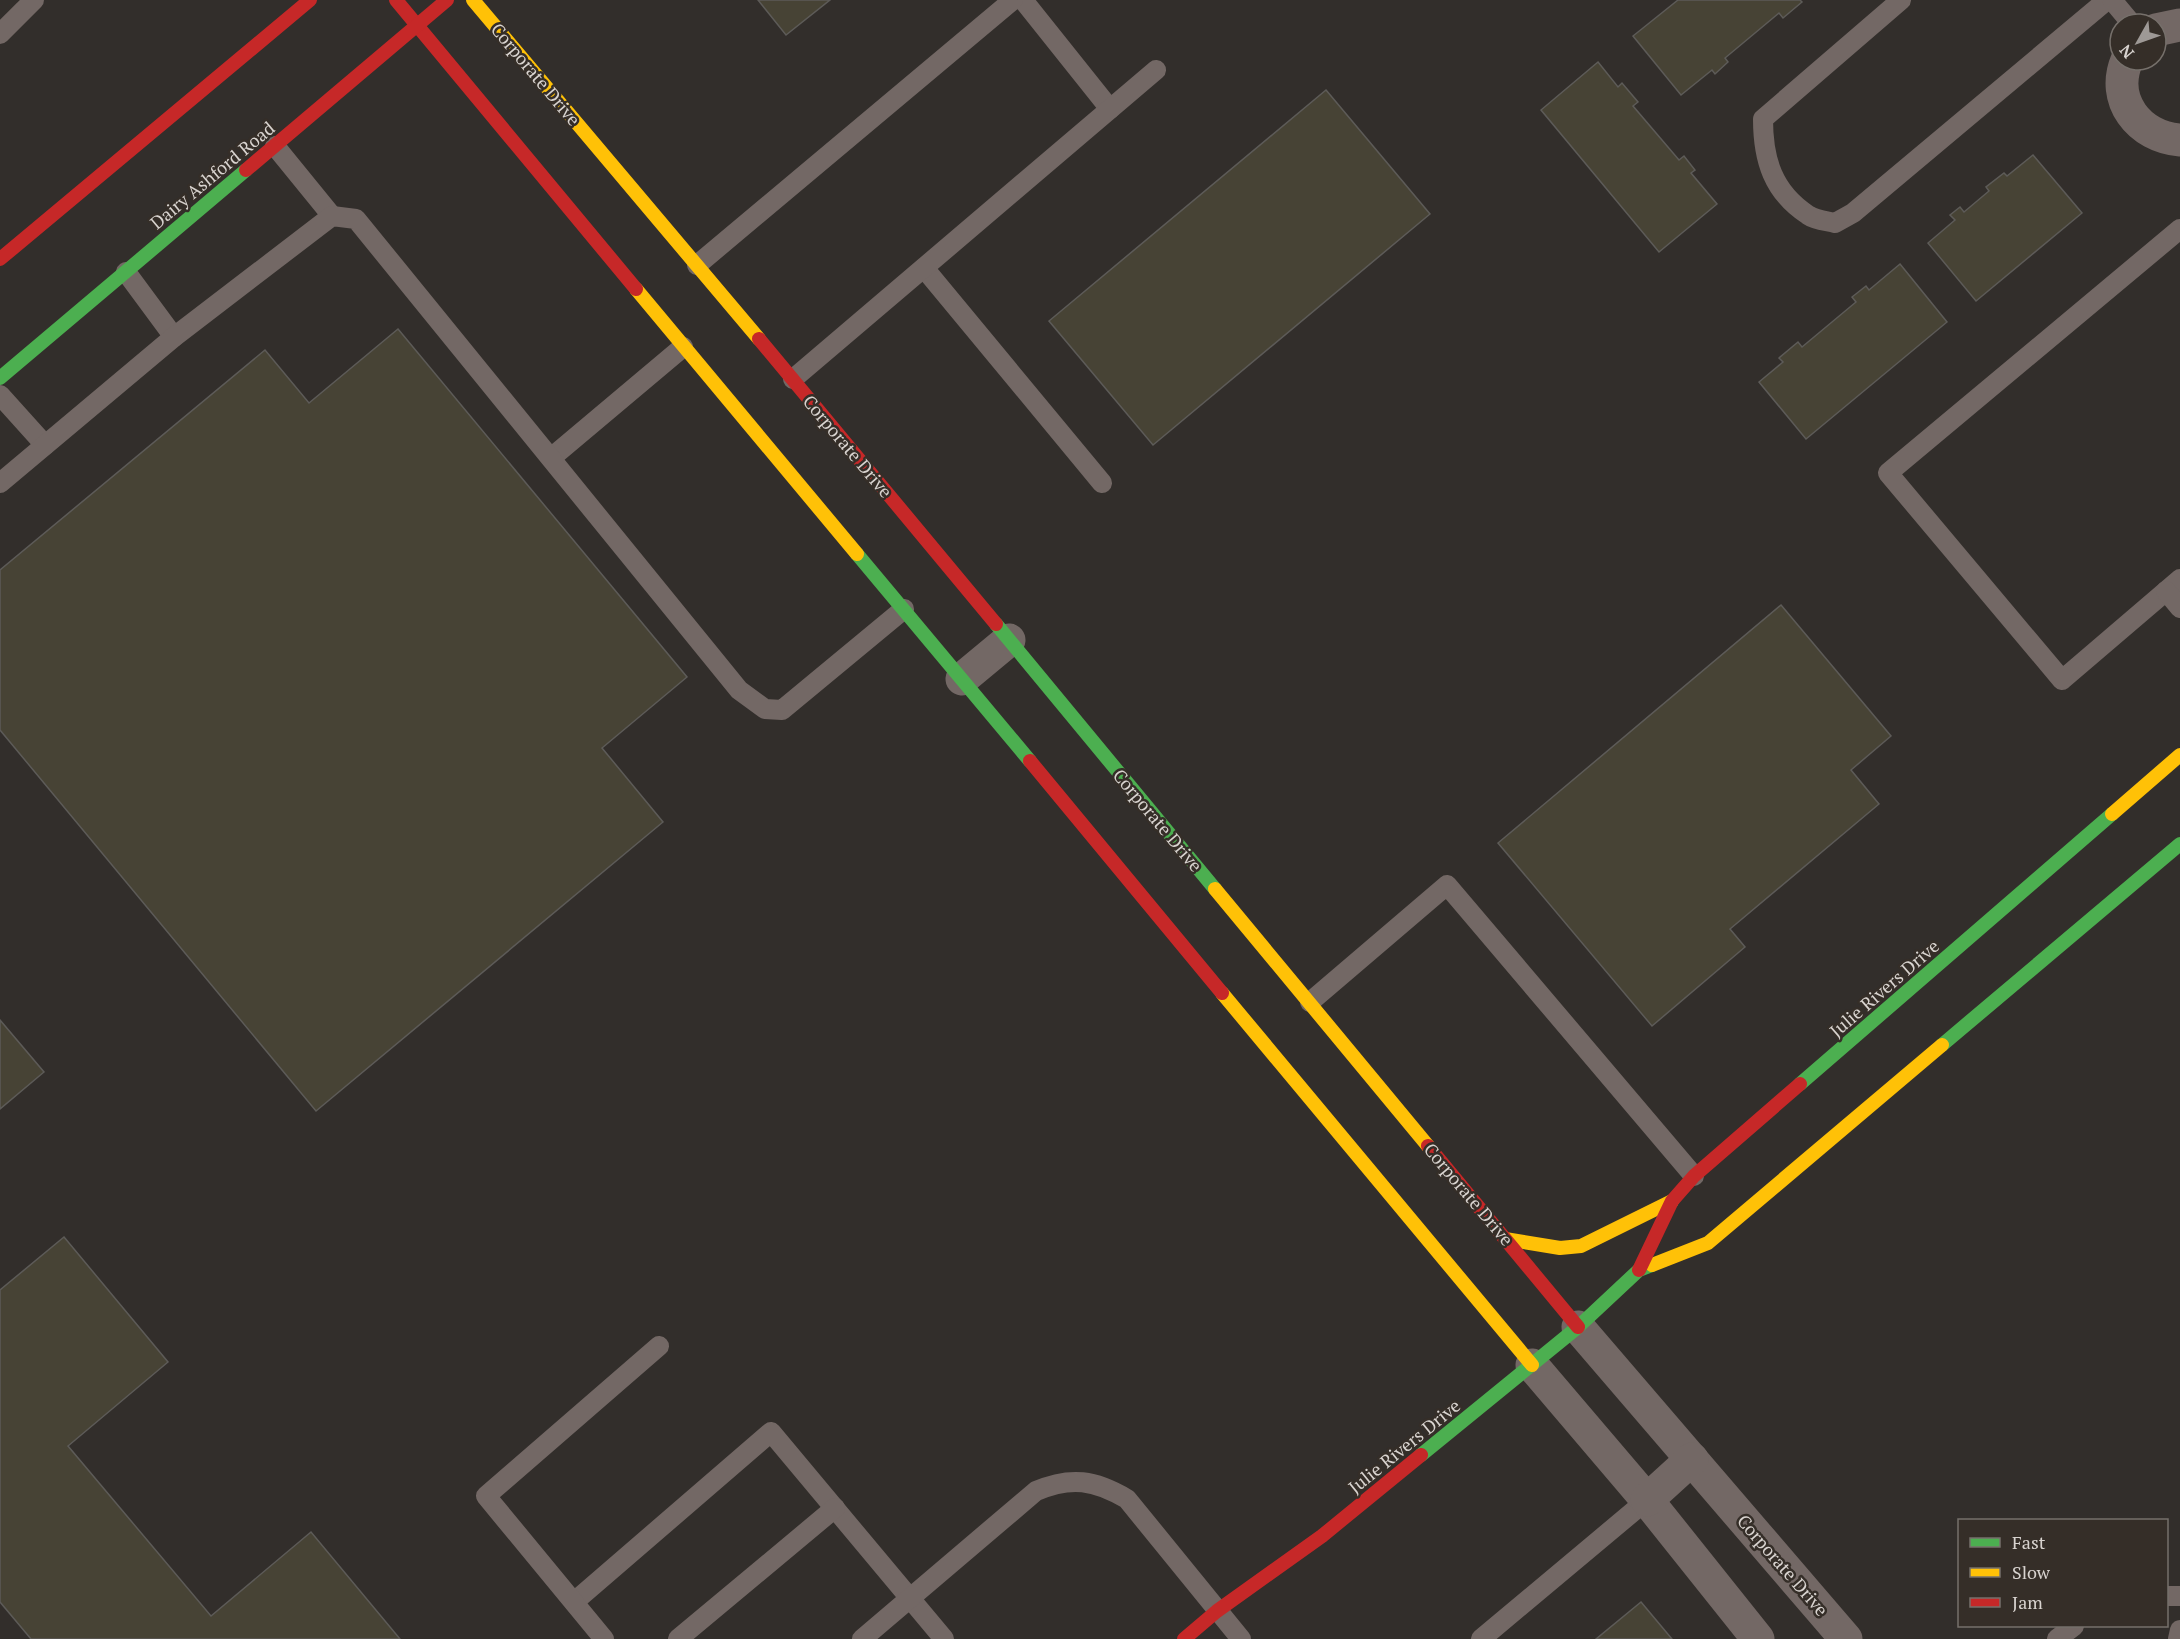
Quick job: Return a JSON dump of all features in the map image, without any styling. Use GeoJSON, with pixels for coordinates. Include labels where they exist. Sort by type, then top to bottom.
{"type":"FeatureCollection","features":[{"type":"Feature","properties":{"kind":"street"},"geometry":{"type":"LineString","coordinates":[[0,259],[310,0]]}},
{"type":"Feature","properties":{"kind":"street"},"geometry":{"type":"LineString","coordinates":[[396,0],[1532,1365],[1647,1500],[1758,1639]]}},
{"type":"Feature","properties":{"kind":"street","name":"Dairy Ashford Road"},"geometry":{"type":"LineString","coordinates":[[0,378],[447,0]]}},
{"type":"Feature","properties":{"kind":"street","name":"Corporate Drive"},"geometry":{"type":"LineString","coordinates":[[473,0],[792,379],[1578,1327],[1846,1639]]}},
{"type":"Feature","properties":{"kind":"street"},"geometry":{"type":"LineString","coordinates":[[2124,72],[2122,86],[2126,104],[2135,120],[2149,132],[2166,139],[2180,140]]}},
{"type":"Feature","properties":{"kind":"street"},"geometry":{"type":"LineString","coordinates":[[962,679],[1009,640]]}},
{"type":"Feature","properties":{"kind":"street","name":"Julie Rivers Drive"},"geometry":{"type":"LineString","coordinates":[[1184,1639],[1217,1611],[1322,1536],[1578,1327],[1639,1270],[1672,1201],[1694,1176],[2180,755]]}},
{"type":"Feature","properties":{"kind":"street","name":"Julie Rivers Drive"},"geometry":{"type":"LineString","coordinates":[[1639,1270],[1708,1243],[2180,844]]}},
{"type":"Feature","properties":{"kind":"street"},"geometry":{"type":"LineString","coordinates":[[1505,1239],[1560,1248],[1581,1246],[1672,1201]]}},
{"type":"Feature","properties":{"kind":"street"},"geometry":{"type":"LineString","coordinates":[[1647,1500],[1692,1459]]}},
{"type":"Feature","properties":{"kind":"lane"},"geometry":{"type":"LineString","coordinates":[[0,34],[34,0]]}},
{"type":"Feature","properties":{"kind":"lane"},"geometry":{"type":"LineString","coordinates":[[697,265],[1012,0]]}},
{"type":"Feature","properties":{"kind":"lane"},"geometry":{"type":"LineString","coordinates":[[1023,0],[1110,109]]}},
{"type":"Feature","properties":{"kind":"lane"},"geometry":{"type":"LineString","coordinates":[[1900,0],[1763,119],[1763,145],[1770,171],[1786,196],[1810,217],[1835,223],[1853,213],[2107,0]]}},
{"type":"Feature","properties":{"kind":"lane"},"geometry":{"type":"LineString","coordinates":[[2112,0],[2122,12]]}},
{"type":"Feature","properties":{"kind":"lane"},"geometry":{"type":"LineString","coordinates":[[792,379],[1156,70]]}},
{"type":"Feature","properties":{"kind":"lane"},"geometry":{"type":"LineString","coordinates":[[275,146],[332,216],[356,219],[739,690],[765,709],[782,710],[904,609]]}},
{"type":"Feature","properties":{"kind":"lane"},"geometry":{"type":"LineString","coordinates":[[0,483],[174,337],[332,216]]}},
{"type":"Feature","properties":{"kind":"lane"},"geometry":{"type":"LineString","coordinates":[[2180,229],[1888,473],[2062,680],[2173,585],[2180,608]]}},
{"type":"Feature","properties":{"kind":"lane"},"geometry":{"type":"LineString","coordinates":[[924,268],[1102,483]]}},
{"type":"Feature","properties":{"kind":"lane"},"geometry":{"type":"LineString","coordinates":[[126,272],[174,337]]}},
{"type":"Feature","properties":{"kind":"lane"},"geometry":{"type":"LineString","coordinates":[[551,458],[683,347]]}},
{"type":"Feature","properties":{"kind":"lane"},"geometry":{"type":"LineString","coordinates":[[0,395],[45,445]]}},
{"type":"Feature","properties":{"kind":"lane"},"geometry":{"type":"LineString","coordinates":[[1310,1002],[1447,885],[1694,1176]]}},
{"type":"Feature","properties":{"kind":"lane"},"geometry":{"type":"LineString","coordinates":[[604,1639],[486,1496],[658,1346]]}},
{"type":"Feature","properties":{"kind":"lane"},"geometry":{"type":"LineString","coordinates":[[574,1602],[771,1432],[944,1639]]}},
{"type":"Feature","properties":{"kind":"lane"},"geometry":{"type":"LineString","coordinates":[[862,1639],[1036,1491],[1054,1484],[1079,1482],[1107,1487],[1127,1499],[1240,1639]]}},
{"type":"Feature","properties":{"kind":"lane"},"geometry":{"type":"LineString","coordinates":[[1481,1639],[1647,1500]]}},
{"type":"Feature","properties":{"kind":"lane"},"geometry":{"type":"LineString","coordinates":[[678,1639],[835,1508]]}},
{"type":"Feature","properties":{"kind":"lane"},"geometry":{"type":"LineString","coordinates":[[2057,1639],[2073,1627]]}},
{"type":"Feature","properties":{"kind":"lane"},"geometry":{"type":"LineString","coordinates":[[2178,1639],[2180,1630]]}},
{"type":"Feature","properties":{"kind":"building"},"geometry":{"type":"Polygon","coordinates":[[[758,0],[830,0],[786,35],[758,0]]]}},
{"type":"Feature","properties":{"kind":"building"},"geometry":{"type":"Polygon","coordinates":[[[1678,0],[1800,0],[1802,2],[1783,18],[1779,13],[1725,58],[1728,62],[1715,74],[1712,70],[1681,95],[1633,36],[1678,0]]]}},
{"type":"Feature","properties":{"kind":"building"},"geometry":{"type":"Polygon","coordinates":[[[1598,62],[1618,87],[1622,83],[1638,102],[1633,106],[1679,160],[1684,156],[1695,170],[1691,173],[1717,204],[1659,252],[1541,110],[1598,62]]]}},
{"type":"Feature","properties":{"kind":"building"},"geometry":{"type":"Polygon","coordinates":[[[1326,90],[1430,214],[1153,445],[1049,321],[1326,90]]]}},
{"type":"Feature","properties":{"kind":"building"},"geometry":{"type":"Polygon","coordinates":[[[2033,155],[2082,213],[1976,301],[1928,243],[1955,220],[1950,215],[1960,207],[1964,212],[1989,191],[1986,187],[2004,173],[2007,176],[2033,155]]]}},
{"type":"Feature","properties":{"kind":"building"},"geometry":{"type":"Polygon","coordinates":[[[1900,264],[1947,322],[1806,439],[1759,382],[1783,362],[1779,358],[1798,342],[1802,347],[1856,302],[1852,297],[1866,286],[1869,290],[1900,264]]]}},
{"type":"Feature","properties":{"kind":"building"},"geometry":{"type":"Polygon","coordinates":[[[398,329],[687,677],[602,748],[663,822],[316,1111],[0,730],[0,570],[265,350],[309,403],[398,329]]]}},
{"type":"Feature","properties":{"kind":"building"},"geometry":{"type":"Polygon","coordinates":[[[1781,605],[1891,736],[1851,770],[1879,804],[1730,929],[1745,947],[1652,1026],[1498,843],[1781,605]]]}},
{"type":"Feature","properties":{"kind":"building"},"geometry":{"type":"Polygon","coordinates":[[[0,1020],[44,1072],[0,1109],[0,1020]]]}},
{"type":"Feature","properties":{"kind":"building"},"geometry":{"type":"Polygon","coordinates":[[[64,1237],[168,1362],[68,1446],[211,1616],[311,1532],[400,1639],[31,1639],[0,1602],[0,1290],[64,1237]]]}},
{"type":"Feature","properties":{"kind":"building"},"geometry":{"type":"Polygon","coordinates":[[[1641,1602],[1672,1639],[1596,1639],[1641,1602]]]}},
{"type":"Feature","properties":{"kind":"traffic: fast"},"geometry":{"type":"LineString","coordinates":[[0,378],[246,170]]}},
{"type":"Feature","properties":{"kind":"traffic: fast"},"geometry":{"type":"LineString","coordinates":[[857,554],[1030,761]]}},
{"type":"Feature","properties":{"kind":"traffic: fast"},"geometry":{"type":"LineString","coordinates":[[996,624],[1215,889]]}},
{"type":"Feature","properties":{"kind":"traffic: fast"},"geometry":{"type":"LineString","coordinates":[[1800,1084],[2112,814]]}},
{"type":"Feature","properties":{"kind":"traffic: fast"},"geometry":{"type":"LineString","coordinates":[[1942,1045],[2180,844]]}},
{"type":"Feature","properties":{"kind":"traffic: fast"},"geometry":{"type":"LineString","coordinates":[[1421,1455],[1578,1327],[1639,1270],[1652,1265]]}},
{"type":"Feature","properties":{"kind":"traffic: slow"},"geometry":{"type":"LineString","coordinates":[[473,0],[759,339]]}},
{"type":"Feature","properties":{"kind":"traffic: slow"},"geometry":{"type":"LineString","coordinates":[[636,289],[857,554]]}},
{"type":"Feature","properties":{"kind":"traffic: slow"},"geometry":{"type":"LineString","coordinates":[[2112,814],[2180,755]]}},
{"type":"Feature","properties":{"kind":"traffic: slow"},"geometry":{"type":"LineString","coordinates":[[1215,889],[1428,1146]]}},
{"type":"Feature","properties":{"kind":"traffic: slow"},"geometry":{"type":"LineString","coordinates":[[1222,993],[1532,1365]]}},
{"type":"Feature","properties":{"kind":"traffic: slow"},"geometry":{"type":"LineString","coordinates":[[1652,1265],[1708,1243],[1942,1045]]}},
{"type":"Feature","properties":{"kind":"traffic: slow"},"geometry":{"type":"LineString","coordinates":[[1505,1239],[1560,1248],[1581,1246],[1672,1201]]}},
{"type":"Feature","properties":{"kind":"traffic: jam"},"geometry":{"type":"LineString","coordinates":[[0,259],[310,0]]}},
{"type":"Feature","properties":{"kind":"traffic: jam"},"geometry":{"type":"LineString","coordinates":[[396,0],[636,289]]}},
{"type":"Feature","properties":{"kind":"traffic: jam"},"geometry":{"type":"LineString","coordinates":[[246,170],[447,0]]}},
{"type":"Feature","properties":{"kind":"traffic: jam"},"geometry":{"type":"LineString","coordinates":[[759,339],[996,624]]}},
{"type":"Feature","properties":{"kind":"traffic: jam"},"geometry":{"type":"LineString","coordinates":[[1030,761],[1222,993]]}},
{"type":"Feature","properties":{"kind":"traffic: jam"},"geometry":{"type":"LineString","coordinates":[[1639,1270],[1672,1201],[1694,1176],[1800,1084]]}},
{"type":"Feature","properties":{"kind":"traffic: jam"},"geometry":{"type":"LineString","coordinates":[[1428,1146],[1578,1327]]}},
{"type":"Feature","properties":{"kind":"traffic: jam"},"geometry":{"type":"LineString","coordinates":[[1184,1639],[1217,1611],[1322,1536],[1421,1455]]}}]}
